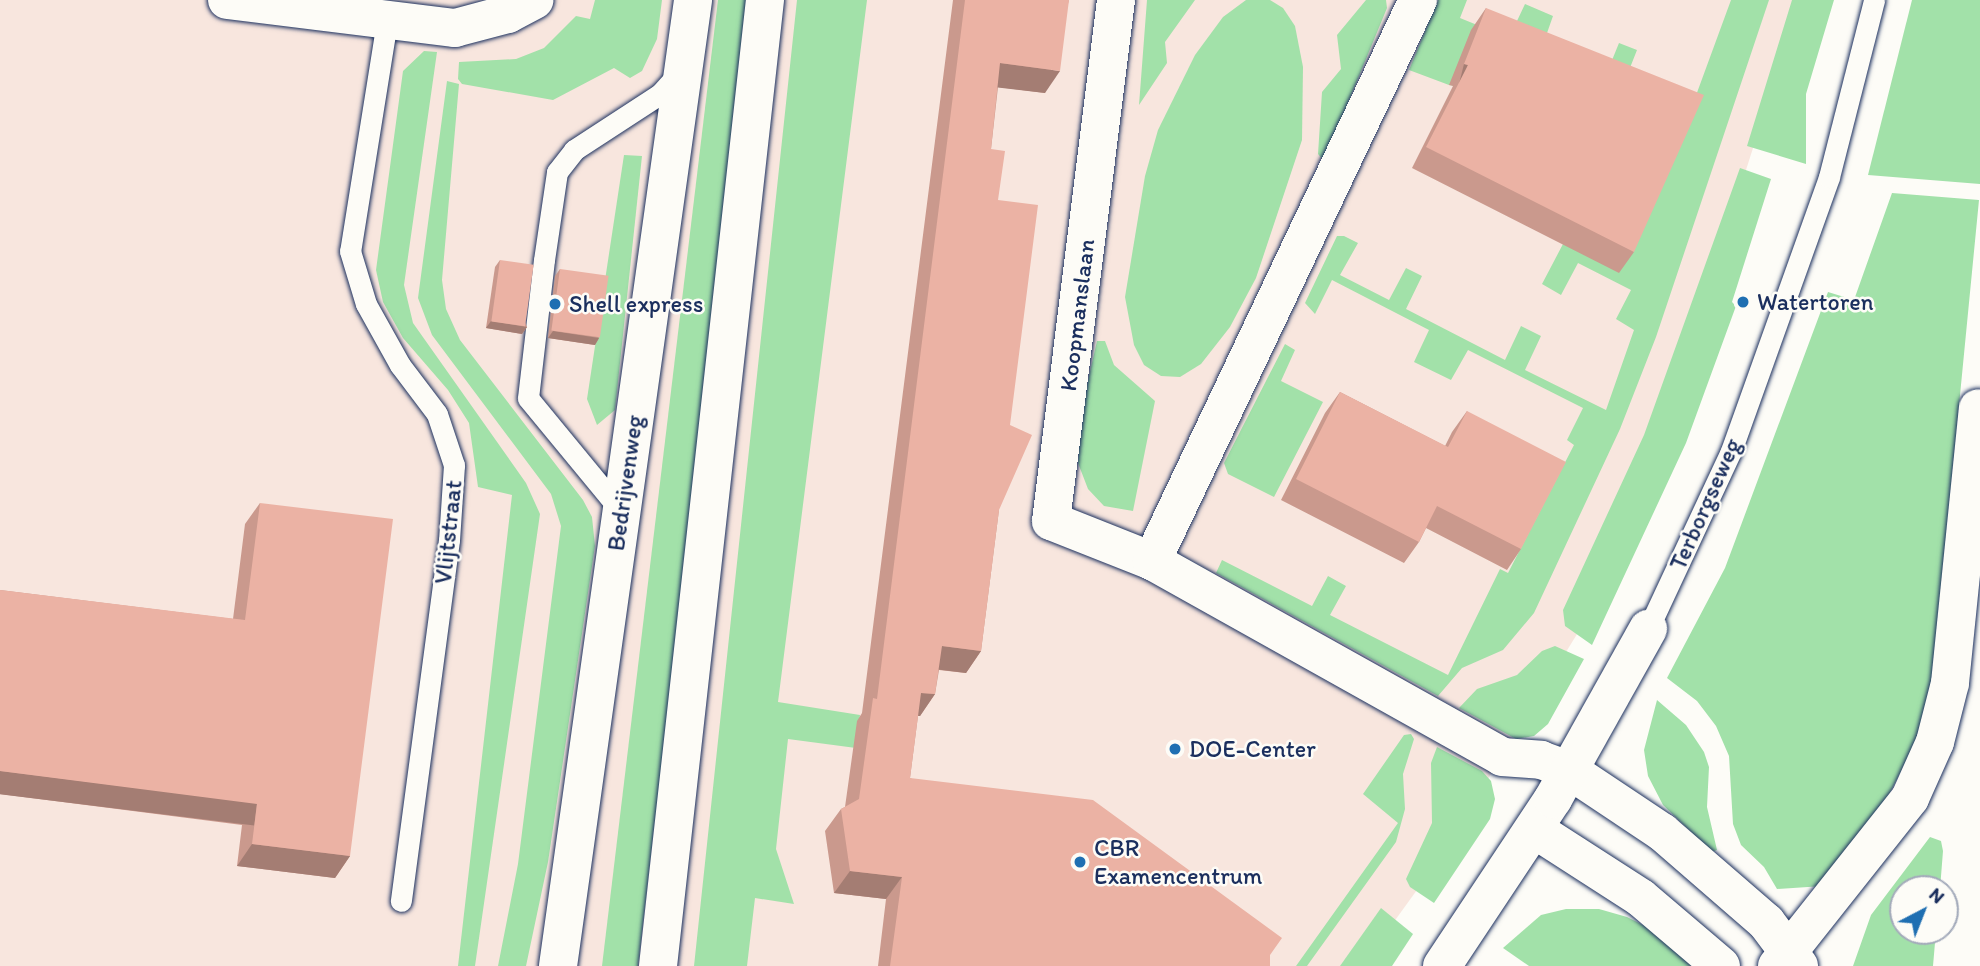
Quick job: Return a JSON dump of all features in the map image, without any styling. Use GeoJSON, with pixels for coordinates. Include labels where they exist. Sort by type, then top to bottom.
{"type":"FeatureCollection","features":[{"type":"Feature","properties":{"kind":"street"},"geometry":{"type":"LineString","coordinates":[[227,0],[455,28],[508,14],[534,0]]}},
{"type":"Feature","properties":{"kind":"street","name":"Bedrijvenweg"},"geometry":{"type":"LineString","coordinates":[[558,966],[694,0]]}},
{"type":"Feature","properties":{"kind":"street"},"geometry":{"type":"LineString","coordinates":[[658,966],[765,0]]}},
{"type":"Feature","properties":{"kind":"street","name":"Koopmanslaan"},"geometry":{"type":"LineString","coordinates":[[1116,0],[1051,521],[1152,561],[1502,757],[1541,760],[1569,770],[1662,832],[1766,922],[1788,961]]}},
{"type":"Feature","properties":{"kind":"street"},"geometry":{"type":"LineString","coordinates":[[1152,561],[1418,0]]}},
{"type":"Feature","properties":{"kind":"street"},"geometry":{"type":"LineString","coordinates":[[1788,961],[1910,798],[1935,742],[1950,683],[1978,408]]}},
{"type":"Feature","properties":{"kind":"street","name":"Terborgseweg"},"geometry":{"type":"LineString","coordinates":[[1442,966],[1534,829],[1648,629]]}},
{"type":"Feature","properties":{"kind":"street","name":"Koopmanslaan"},"geometry":{"type":"LineString","coordinates":[[1502,757],[1522,786],[1534,829]]}},
{"type":"Feature","properties":{"kind":"street"},"geometry":{"type":"LineString","coordinates":[[1534,829],[1641,898],[1721,966]]}},
{"type":"Feature","properties":{"kind":"lane","name":"Terborgseweg"},"geometry":{"type":"LineString","coordinates":[[1648,629],[1731,451],[1829,177],[1874,0]]}},
{"type":"Feature","properties":{"kind":"lane","name":"Vlijtstraat"},"geometry":{"type":"LineString","coordinates":[[387,21],[350,251],[366,304],[400,365],[437,414],[454,465],[449,540],[401,901]]}},
{"type":"Feature","properties":{"kind":"lane"},"geometry":{"type":"LineString","coordinates":[[621,511],[528,398],[546,247],[557,172],[574,150],[660,94],[684,67]]}},
{"type":"Feature","properties":{"kind":"shaded area"},"geometry":{"type":"Polygon","coordinates":[[[0,0],[1800,0],[1652,466],[1590,613],[1435,865],[1362,966],[0,966],[0,0]]]}},
{"type":"Feature","properties":{"kind":"green space"},"geometry":{"type":"Polygon","coordinates":[[[595,0],[662,0],[657,39],[642,71],[630,78],[614,68],[553,100],[462,84],[458,79],[459,62],[516,59],[544,48],[576,16],[590,19],[595,0]]]}},
{"type":"Feature","properties":{"kind":"green space"},"geometry":{"type":"Polygon","coordinates":[[[718,0],[746,0],[638,966],[602,966],[718,0]]]}},
{"type":"Feature","properties":{"kind":"green space"},"geometry":{"type":"Polygon","coordinates":[[[797,0],[867,0],[778,702],[860,715],[856,748],[788,739],[776,849],[794,904],[755,898],[747,966],[694,966],[797,0]]]}},
{"type":"Feature","properties":{"kind":"green space"},"geometry":{"type":"Polygon","coordinates":[[[1147,0],[1195,0],[1165,42],[1167,63],[1139,105],[1147,0]]]}},
{"type":"Feature","properties":{"kind":"green space"},"geometry":{"type":"Polygon","coordinates":[[[1246,0],[1270,0],[1283,8],[1295,26],[1303,67],[1302,140],[1256,278],[1230,327],[1201,364],[1180,377],[1161,376],[1144,365],[1134,345],[1125,297],[1145,176],[1158,130],[1195,55],[1223,17],[1246,0]]]}},
{"type":"Feature","properties":{"kind":"green space"},"geometry":{"type":"Polygon","coordinates":[[[1366,0],[1386,0],[1387,8],[1324,161],[1318,154],[1322,92],[1341,69],[1337,35],[1366,0]]]}},
{"type":"Feature","properties":{"kind":"green space"},"geometry":{"type":"Polygon","coordinates":[[[1438,0],[1467,0],[1460,18],[1509,38],[1525,4],[1553,16],[1541,50],[1606,75],[1619,43],[1637,50],[1624,83],[1691,109],[1731,0],[1769,0],[1656,337],[1620,429],[1534,613],[1503,650],[1462,668],[1438,696],[1216,573],[1222,560],[1312,606],[1328,576],[1346,586],[1330,615],[1448,675],[1500,569],[1508,573],[1574,445],[1567,440],[1583,408],[1468,350],[1451,380],[1414,362],[1429,330],[1332,280],[1315,314],[1305,303],[1337,236],[1344,236],[1358,243],[1340,275],[1389,300],[1406,268],[1422,276],[1406,309],[1505,360],[1521,326],[1541,336],[1525,370],[1606,410],[1634,330],[1616,319],[1631,290],[1578,263],[1561,295],[1542,284],[1563,244],[1688,116],[1449,85],[1409,70],[1438,0]]]}},
{"type":"Feature","properties":{"kind":"green space"},"geometry":{"type":"Polygon","coordinates":[[[1792,0],[1834,0],[1806,94],[1806,164],[1747,146],[1792,0]]]}},
{"type":"Feature","properties":{"kind":"green space"},"geometry":{"type":"Polygon","coordinates":[[[1912,0],[1980,0],[1980,184],[1868,175],[1912,0]]]}},
{"type":"Feature","properties":{"kind":"green space"},"geometry":{"type":"Polygon","coordinates":[[[424,51],[437,52],[404,285],[413,323],[526,483],[540,514],[475,966],[458,966],[512,495],[478,487],[469,423],[448,390],[403,338],[383,302],[376,270],[403,71],[424,51]]]}},
{"type":"Feature","properties":{"kind":"green space"},"geometry":{"type":"Polygon","coordinates":[[[447,81],[459,84],[442,280],[446,309],[460,340],[583,500],[592,517],[595,546],[548,862],[526,966],[498,966],[518,864],[561,526],[551,494],[432,335],[418,298],[447,81]]]}},
{"type":"Feature","properties":{"kind":"green space"},"geometry":{"type":"Polygon","coordinates":[[[624,155],[642,156],[615,410],[597,425],[587,399],[624,155]]]}},
{"type":"Feature","properties":{"kind":"green space"},"geometry":{"type":"Polygon","coordinates":[[[1740,168],[1771,179],[1732,302],[1736,306],[1686,443],[1592,645],[1565,626],[1563,610],[1644,435],[1740,168]]]}},
{"type":"Feature","properties":{"kind":"green space"},"geometry":{"type":"Polygon","coordinates":[[[1892,193],[1979,200],[1932,683],[1915,744],[1884,804],[1823,886],[1777,889],[1764,867],[1741,845],[1733,824],[1729,756],[1716,726],[1697,701],[1667,678],[1725,568],[1828,292],[1854,300],[1892,193]]]}},
{"type":"Feature","properties":{"kind":"green space"},"geometry":{"type":"Polygon","coordinates":[[[1097,341],[1105,341],[1114,365],[1155,401],[1133,511],[1104,506],[1088,489],[1078,463],[1081,411],[1097,341]]]}},
{"type":"Feature","properties":{"kind":"green space"},"geometry":{"type":"Polygon","coordinates":[[[1285,344],[1295,350],[1281,381],[1323,402],[1274,497],[1228,474],[1224,463],[1285,344]]]}},
{"type":"Feature","properties":{"kind":"green space"},"geometry":{"type":"Polygon","coordinates":[[[1555,646],[1584,659],[1548,724],[1534,736],[1516,739],[1459,708],[1477,689],[1517,675],[1542,651],[1555,646]]]}},
{"type":"Feature","properties":{"kind":"green space"},"geometry":{"type":"Polygon","coordinates":[[[1657,700],[1686,725],[1704,752],[1709,767],[1707,807],[1717,850],[1712,852],[1663,805],[1648,776],[1644,750],[1657,700]]]}},
{"type":"Feature","properties":{"kind":"green space"},"geometry":{"type":"Polygon","coordinates":[[[1411,734],[1414,739],[1403,774],[1405,809],[1396,842],[1307,966],[1296,966],[1398,823],[1363,794],[1404,735],[1411,734]]]}},
{"type":"Feature","properties":{"kind":"green space"},"geometry":{"type":"Polygon","coordinates":[[[1437,747],[1482,771],[1491,781],[1495,799],[1490,819],[1434,903],[1410,887],[1406,879],[1432,823],[1431,763],[1437,747]]]}},
{"type":"Feature","properties":{"kind":"green space"},"geometry":{"type":"Polygon","coordinates":[[[1930,837],[1941,841],[1941,875],[1901,875],[1930,837]]]}},
{"type":"Feature","properties":{"kind":"green space"},"geometry":{"type":"Polygon","coordinates":[[[1889,891],[1889,945],[1935,945],[1933,966],[1853,966],[1871,915],[1889,891]]]}},
{"type":"Feature","properties":{"kind":"green space"},"geometry":{"type":"Polygon","coordinates":[[[1381,908],[1413,934],[1392,966],[1340,966],[1381,908]]]}},
{"type":"Feature","properties":{"kind":"green space"},"geometry":{"type":"Polygon","coordinates":[[[1566,909],[1599,909],[1627,917],[1649,928],[1693,966],[1529,966],[1503,948],[1541,915],[1566,909]]]}},
{"type":"Feature","properties":{"kind":"building"},"geometry":{"type":"Polygon","coordinates":[[[965,0],[1069,0],[1060,71],[1000,63],[991,149],[1005,151],[998,200],[1038,205],[1010,425],[1032,435],[999,510],[981,651],[942,646],[935,694],[921,693],[910,778],[1093,800],[1282,938],[1270,955],[1270,966],[890,966],[902,877],[850,871],[841,809],[859,799],[873,698],[877,699],[965,0]]]}},
{"type":"Feature","properties":{"kind":"building"},"geometry":{"type":"Polygon","coordinates":[[[1486,8],[1704,95],[1634,252],[1426,147],[1468,65],[1464,64],[1486,8]]]}},
{"type":"Feature","properties":{"kind":"building"},"geometry":{"type":"Polygon","coordinates":[[[500,260],[534,265],[525,326],[491,321],[500,260]]]}},
{"type":"Feature","properties":{"kind":"building"},"geometry":{"type":"Polygon","coordinates":[[[560,269],[609,276],[600,337],[551,330],[560,269]]]}},
{"type":"Feature","properties":{"kind":"building"},"geometry":{"type":"Polygon","coordinates":[[[1340,392],[1448,447],[1467,411],[1566,462],[1521,549],[1437,506],[1419,542],[1296,479],[1340,392]]]}},
{"type":"Feature","properties":{"kind":"building"},"geometry":{"type":"Polygon","coordinates":[[[260,503],[393,519],[350,856],[252,844],[257,804],[0,771],[0,590],[245,620],[260,503]]]}},
{"type":"Feature","properties":{"kind":"place","name":"Watertoren"},"geometry":{"type":"Point","coordinates":[1743,302]}},
{"type":"Feature","properties":{"kind":"place","name":"Shell express"},"geometry":{"type":"Point","coordinates":[555,304]}},
{"type":"Feature","properties":{"kind":"place","name":"DOE-Center"},"geometry":{"type":"Point","coordinates":[1175,749]}},
{"type":"Feature","properties":{"kind":"place","name":"CBR Examencentrum"},"geometry":{"type":"Point","coordinates":[1080,862]}}]}
